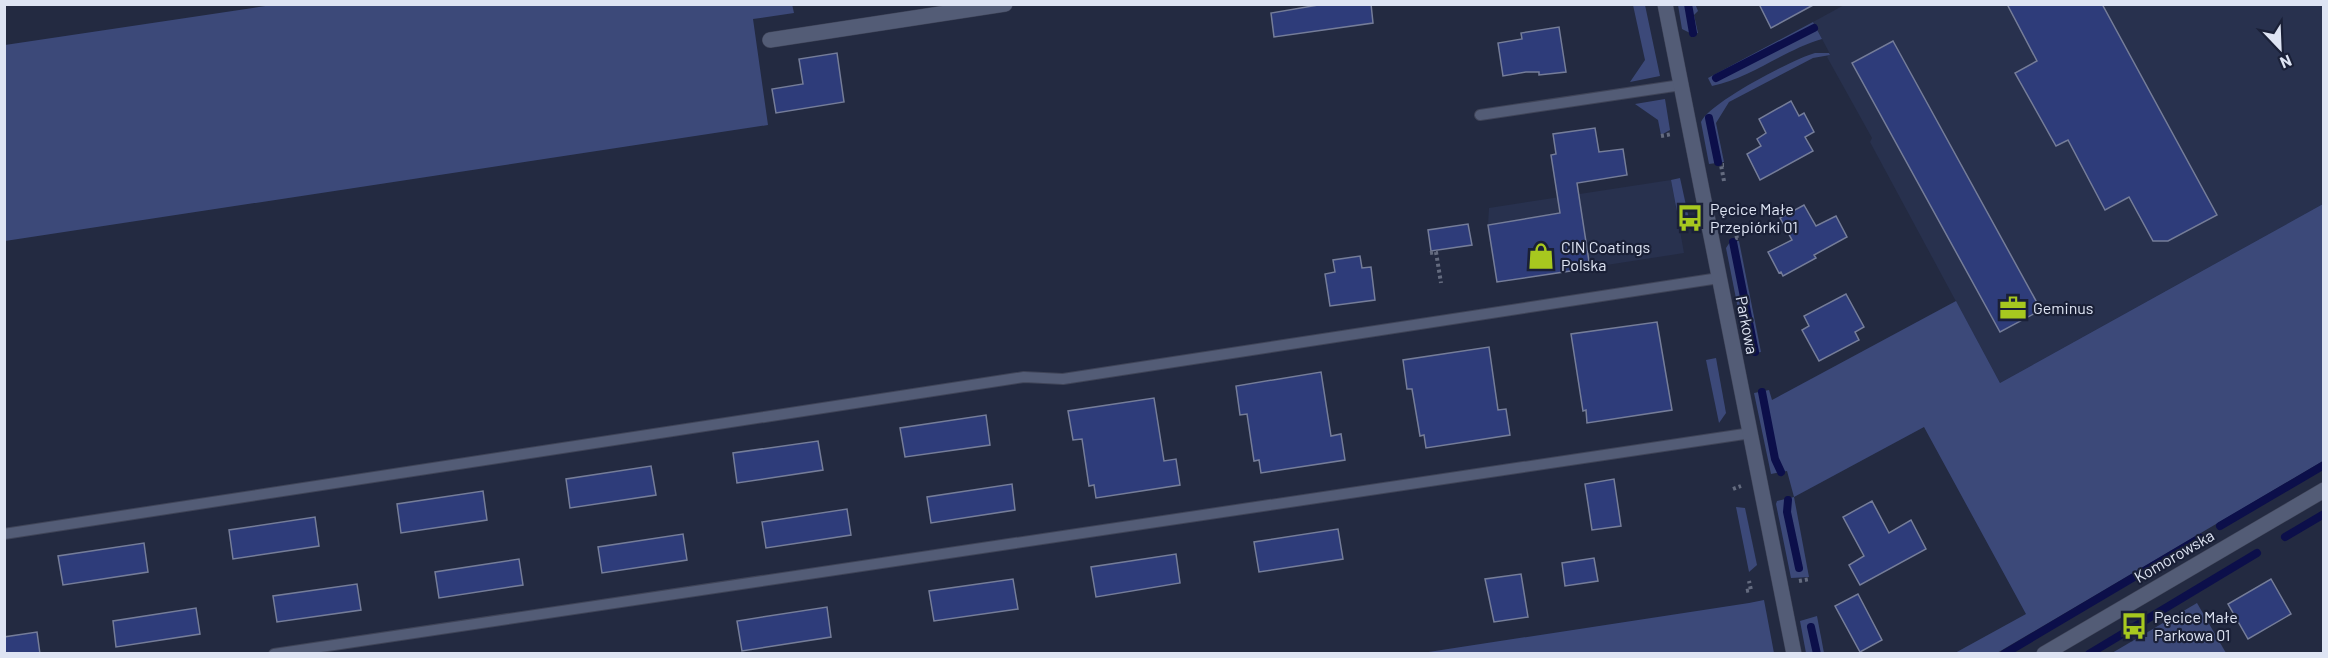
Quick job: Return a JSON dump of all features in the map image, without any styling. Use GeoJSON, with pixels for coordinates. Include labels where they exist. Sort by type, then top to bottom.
{"type":"FeatureCollection","features":[{"type":"Feature","properties":{"kind":"street"},"geometry":{"type":"LineString","coordinates":[[770,40],[1005,4]]}},
{"type":"Feature","properties":{"kind":"street","name":"Parkowa"},"geometry":{"type":"LineString","coordinates":[[1665,4],[1794,654]]}},
{"type":"Feature","properties":{"kind":"street","name":"Komorowska"},"geometry":{"type":"LineString","coordinates":[[2044,654],[2324,490]]}},
{"type":"Feature","properties":{"kind":"lane"},"geometry":{"type":"LineString","coordinates":[[1480,115],[1681,85]]}},
{"type":"Feature","properties":{"kind":"lane"},"geometry":{"type":"LineString","coordinates":[[4,534],[1024,377],[1063,379],[1719,278]]}},
{"type":"Feature","properties":{"kind":"lane"},"geometry":{"type":"LineString","coordinates":[[274,654],[1751,433]]}},
{"type":"Feature","properties":{"kind":"path"},"geometry":{"type":"LineString","coordinates":[[1724,165],[1720,165],[1724,181]]}},
{"type":"Feature","properties":{"kind":"path"},"geometry":{"type":"LineString","coordinates":[[1735,230],[1739,238]]}},
{"type":"Feature","properties":{"kind":"path"},"geometry":{"type":"LineString","coordinates":[[1430,253],[1436,252],[1441,283]]}},
{"type":"Feature","properties":{"kind":"path"},"geometry":{"type":"LineString","coordinates":[[1746,591],[1751,590],[1749,581]]}},
{"type":"Feature","properties":{"kind":"shaded area"},"geometry":{"type":"Polygon","coordinates":[[[792,4],[794,13],[753,19],[768,125],[5,241],[5,45],[272,5],[792,4]]]}},
{"type":"Feature","properties":{"kind":"shaded area"},"geometry":{"type":"Polygon","coordinates":[[[1846,4],[2323,5],[2323,204],[2000,383],[1870,142],[1872,138],[1827,57],[1830,54],[1813,22],[1846,4]]]}},
{"type":"Feature","properties":{"kind":"shaded area"},"geometry":{"type":"Polygon","coordinates":[[[1633,5],[1645,5],[1660,76],[1630,82],[1645,60],[1633,5]]]}},
{"type":"Feature","properties":{"kind":"shaded area"},"geometry":{"type":"Polygon","coordinates":[[[1678,5],[1696,6],[1698,11],[1694,15],[1698,33],[1692,34],[1682,29],[1678,5]]]}},
{"type":"Feature","properties":{"kind":"shaded area"},"geometry":{"type":"Polygon","coordinates":[[[1813,22],[1822,39],[1740,77],[1712,86],[1708,78],[1813,22]]]}},
{"type":"Feature","properties":{"kind":"shaded area"},"geometry":{"type":"Polygon","coordinates":[[[1815,53],[1829,53],[1830,55],[1813,58],[1729,102],[1716,123],[1724,162],[1709,164],[1701,122],[1707,114],[1735,93],[1815,53]]]}},
{"type":"Feature","properties":{"kind":"shaded area"},"geometry":{"type":"Polygon","coordinates":[[[1665,99],[1670,130],[1661,135],[1658,120],[1635,104],[1665,99]]]}},
{"type":"Feature","properties":{"kind":"shaded area"},"geometry":{"type":"Polygon","coordinates":[[[1680,178],[1691,228],[1682,230],[1671,180],[1680,178]]]}},
{"type":"Feature","properties":{"kind":"shaded area"},"geometry":{"type":"Polygon","coordinates":[[[1671,180],[1684,253],[1497,282],[1488,225],[1489,208],[1671,180]]]}},
{"type":"Feature","properties":{"kind":"shaded area"},"geometry":{"type":"Polygon","coordinates":[[[2323,204],[2323,461],[1997,653],[1955,653],[2026,614],[1924,427],[1794,497],[1787,471],[1771,474],[1754,393],[1769,390],[1772,400],[1956,301],[2000,383],[2323,204]]]}},
{"type":"Feature","properties":{"kind":"shaded area"},"geometry":{"type":"Polygon","coordinates":[[[1739,241],[1761,352],[1747,354],[1726,248],[1730,242],[1739,241]]]}},
{"type":"Feature","properties":{"kind":"shaded area"},"geometry":{"type":"Polygon","coordinates":[[[1716,358],[1726,413],[1719,423],[1706,360],[1716,358]]]}},
{"type":"Feature","properties":{"kind":"shaded area"},"geometry":{"type":"Polygon","coordinates":[[[1794,497],[1809,577],[1791,578],[1776,504],[1777,501],[1794,497]]]}},
{"type":"Feature","properties":{"kind":"shaded area"},"geometry":{"type":"Polygon","coordinates":[[[1736,507],[1745,508],[1757,565],[1749,572],[1736,507]]]}},
{"type":"Feature","properties":{"kind":"shaded area"},"geometry":{"type":"Polygon","coordinates":[[[1764,600],[1774,653],[1422,653],[1749,603],[1764,600]]]}},
{"type":"Feature","properties":{"kind":"shaded area"},"geometry":{"type":"Polygon","coordinates":[[[2197,603],[2226,653],[2112,653],[2197,603]]]}},
{"type":"Feature","properties":{"kind":"shaded area"},"geometry":{"type":"Polygon","coordinates":[[[1817,616],[1824,653],[1806,653],[1800,621],[1817,616]]]}},
{"type":"Feature","properties":{"kind":"building"},"geometry":{"type":"Polygon","coordinates":[[[1324,4],[1371,4],[1373,23],[1274,37],[1271,13],[1324,4]]]}},
{"type":"Feature","properties":{"kind":"building"},"geometry":{"type":"Polygon","coordinates":[[[1759,4],[1815,4],[1771,28],[1759,4]]]}},
{"type":"Feature","properties":{"kind":"building"},"geometry":{"type":"Polygon","coordinates":[[[2007,4],[2102,4],[2217,215],[2168,241],[2153,241],[2129,197],[2105,210],[2068,140],[2056,146],[2015,73],[2037,61],[2007,4]]]}},
{"type":"Feature","properties":{"kind":"building"},"geometry":{"type":"Polygon","coordinates":[[[1559,27],[1566,72],[1539,75],[1539,72],[1526,72],[1503,76],[1498,43],[1522,39],[1521,33],[1559,27]]]}},
{"type":"Feature","properties":{"kind":"building"},"geometry":{"type":"Polygon","coordinates":[[[1893,41],[2041,310],[2000,332],[1852,63],[1893,41]]]}},
{"type":"Feature","properties":{"kind":"building"},"geometry":{"type":"Polygon","coordinates":[[[837,53],[844,102],[776,113],[772,89],[803,84],[799,59],[837,53]]]}},
{"type":"Feature","properties":{"kind":"building"},"geometry":{"type":"Polygon","coordinates":[[[1791,101],[1799,116],[1804,113],[1814,132],[1805,137],[1813,151],[1760,180],[1747,154],[1761,146],[1757,139],[1766,133],[1759,119],[1791,101]]]}},
{"type":"Feature","properties":{"kind":"building","name":"CIN Coatings Polska"},"geometry":{"type":"Polygon","coordinates":[[[1595,128],[1599,152],[1623,149],[1627,175],[1577,183],[1590,268],[1497,282],[1488,225],[1560,213],[1551,155],[1556,154],[1553,134],[1595,128]]]}},
{"type":"Feature","properties":{"kind":"building"},"geometry":{"type":"Polygon","coordinates":[[[1804,205],[1816,226],[1836,216],[1847,237],[1814,255],[1816,258],[1783,276],[1781,272],[1779,273],[1768,252],[1792,240],[1780,218],[1804,205]]]}},
{"type":"Feature","properties":{"kind":"building"},"geometry":{"type":"Polygon","coordinates":[[[1468,224],[1472,245],[1431,251],[1428,230],[1468,224]]]}},
{"type":"Feature","properties":{"kind":"building"},"geometry":{"type":"Polygon","coordinates":[[[1360,256],[1362,268],[1371,267],[1375,300],[1330,306],[1325,274],[1335,272],[1333,260],[1360,256]]]}},
{"type":"Feature","properties":{"kind":"building"},"geometry":{"type":"Polygon","coordinates":[[[1846,294],[1864,327],[1855,332],[1859,340],[1819,361],[1802,330],[1809,326],[1804,316],[1846,294]]]}},
{"type":"Feature","properties":{"kind":"building"},"geometry":{"type":"Polygon","coordinates":[[[1657,322],[1672,410],[1587,423],[1586,410],[1583,411],[1571,334],[1657,322]]]}},
{"type":"Feature","properties":{"kind":"building"},"geometry":{"type":"Polygon","coordinates":[[[1489,347],[1498,410],[1506,409],[1510,435],[1426,448],[1424,435],[1420,436],[1412,389],[1407,389],[1403,360],[1489,347]]]}},
{"type":"Feature","properties":{"kind":"building"},"geometry":{"type":"Polygon","coordinates":[[[1321,372],[1331,436],[1341,434],[1345,460],[1261,473],[1259,460],[1254,461],[1247,414],[1240,415],[1236,386],[1321,372]]]}},
{"type":"Feature","properties":{"kind":"building"},"geometry":{"type":"Polygon","coordinates":[[[1154,398],[1164,461],[1176,459],[1180,485],[1096,498],[1094,485],[1089,486],[1082,439],[1073,440],[1068,411],[1154,398]]]}},
{"type":"Feature","properties":{"kind":"building"},"geometry":{"type":"Polygon","coordinates":[[[986,415],[990,445],[905,457],[900,428],[986,415]]]}},
{"type":"Feature","properties":{"kind":"building"},"geometry":{"type":"Polygon","coordinates":[[[818,441],[823,470],[737,483],[733,453],[818,441]]]}},
{"type":"Feature","properties":{"kind":"building"},"geometry":{"type":"Polygon","coordinates":[[[651,466],[656,495],[570,508],[566,479],[651,466]]]}},
{"type":"Feature","properties":{"kind":"building"},"geometry":{"type":"Polygon","coordinates":[[[1614,479],[1621,526],[1592,530],[1585,484],[1614,479]]]}},
{"type":"Feature","properties":{"kind":"building"},"geometry":{"type":"Polygon","coordinates":[[[1012,484],[1015,510],[931,523],[927,497],[1012,484]]]}},
{"type":"Feature","properties":{"kind":"building"},"geometry":{"type":"Polygon","coordinates":[[[483,491],[487,520],[401,533],[397,504],[483,491]]]}},
{"type":"Feature","properties":{"kind":"building"},"geometry":{"type":"Polygon","coordinates":[[[1872,501],[1889,533],[1911,520],[1926,549],[1860,585],[1849,565],[1864,556],[1843,517],[1872,501]]]}},
{"type":"Feature","properties":{"kind":"building"},"geometry":{"type":"Polygon","coordinates":[[[847,509],[851,535],[766,548],[762,522],[847,509]]]}},
{"type":"Feature","properties":{"kind":"building"},"geometry":{"type":"Polygon","coordinates":[[[315,517],[319,546],[233,559],[229,530],[315,517]]]}},
{"type":"Feature","properties":{"kind":"building"},"geometry":{"type":"Polygon","coordinates":[[[1338,529],[1343,559],[1259,572],[1254,542],[1338,529]]]}},
{"type":"Feature","properties":{"kind":"building"},"geometry":{"type":"Polygon","coordinates":[[[683,534],[687,560],[602,573],[598,547],[683,534]]]}},
{"type":"Feature","properties":{"kind":"building"},"geometry":{"type":"Polygon","coordinates":[[[144,543],[148,572],[63,585],[58,556],[144,543]]]}},
{"type":"Feature","properties":{"kind":"building"},"geometry":{"type":"Polygon","coordinates":[[[1176,554],[1180,583],[1096,597],[1091,567],[1176,554]]]}},
{"type":"Feature","properties":{"kind":"building"},"geometry":{"type":"Polygon","coordinates":[[[1594,558],[1598,581],[1565,586],[1562,563],[1594,558]]]}},
{"type":"Feature","properties":{"kind":"building"},"geometry":{"type":"Polygon","coordinates":[[[519,559],[523,585],[439,598],[435,572],[519,559]]]}},
{"type":"Feature","properties":{"kind":"building"},"geometry":{"type":"Polygon","coordinates":[[[1521,574],[1528,617],[1494,622],[1485,579],[1521,574]]]}},
{"type":"Feature","properties":{"kind":"building"},"geometry":{"type":"Polygon","coordinates":[[[1013,579],[1018,609],[934,621],[929,591],[1013,579]]]}},
{"type":"Feature","properties":{"kind":"building"},"geometry":{"type":"Polygon","coordinates":[[[2271,579],[2291,614],[2248,639],[2228,604],[2271,579]]]}},
{"type":"Feature","properties":{"kind":"building"},"geometry":{"type":"Polygon","coordinates":[[[357,584],[361,610],[277,622],[273,596],[357,584]]]}},
{"type":"Feature","properties":{"kind":"building"},"geometry":{"type":"Polygon","coordinates":[[[1858,594],[1882,640],[1860,652],[1835,606],[1858,594]]]}},
{"type":"Feature","properties":{"kind":"building"},"geometry":{"type":"Polygon","coordinates":[[[827,607],[831,637],[742,651],[737,621],[827,607]]]}},
{"type":"Feature","properties":{"kind":"building"},"geometry":{"type":"Polygon","coordinates":[[[196,608],[200,634],[116,647],[113,621],[196,608]]]}},
{"type":"Feature","properties":{"kind":"building"},"geometry":{"type":"Polygon","coordinates":[[[37,632],[40,654],[4,654],[4,637],[37,632]]]}},
{"type":"Feature","properties":{"kind":"waterway"},"geometry":{"type":"LineString","coordinates":[[1688,4],[1693,33]]}},
{"type":"Feature","properties":{"kind":"waterway"},"geometry":{"type":"LineString","coordinates":[[1716,78],[1814,28]]}},
{"type":"Feature","properties":{"kind":"waterway"},"geometry":{"type":"LineString","coordinates":[[1709,118],[1718,162]]}},
{"type":"Feature","properties":{"kind":"waterway"},"geometry":{"type":"LineString","coordinates":[[1733,242],[1755,352]]}},
{"type":"Feature","properties":{"kind":"waterway"},"geometry":{"type":"LineString","coordinates":[[1762,392],[1775,459],[1781,472]]}},
{"type":"Feature","properties":{"kind":"waterway"},"geometry":{"type":"LineString","coordinates":[[2220,526],[2324,465]]}},
{"type":"Feature","properties":{"kind":"waterway"},"geometry":{"type":"LineString","coordinates":[[1788,500],[1787,512],[1799,568]]}},
{"type":"Feature","properties":{"kind":"waterway"},"geometry":{"type":"LineString","coordinates":[[2285,537],[2324,514]]}},
{"type":"Feature","properties":{"kind":"waterway"},"geometry":{"type":"LineString","coordinates":[[2004,654],[2200,538]]}},
{"type":"Feature","properties":{"kind":"waterway"},"geometry":{"type":"LineString","coordinates":[[2089,654],[2257,553]]}},
{"type":"Feature","properties":{"kind":"waterway"},"geometry":{"type":"LineString","coordinates":[[1811,627],[1817,654]]}},
{"type":"Feature","properties":{"kind":"place","name":"Pęcice Małe Przepiórki 01"},"geometry":{"type":"Point","coordinates":[1690,218]}},
{"type":"Feature","properties":{"kind":"place","name":"CIN Coatings Polska"},"geometry":{"type":"Point","coordinates":[1541,256]}},
{"type":"Feature","properties":{"kind":"place","name":"Geminus"},"geometry":{"type":"Point","coordinates":[2013,308]}},
{"type":"Feature","properties":{"kind":"place","name":"Pęcice Małe Parkowa 01"},"geometry":{"type":"Point","coordinates":[2134,626]}}]}
